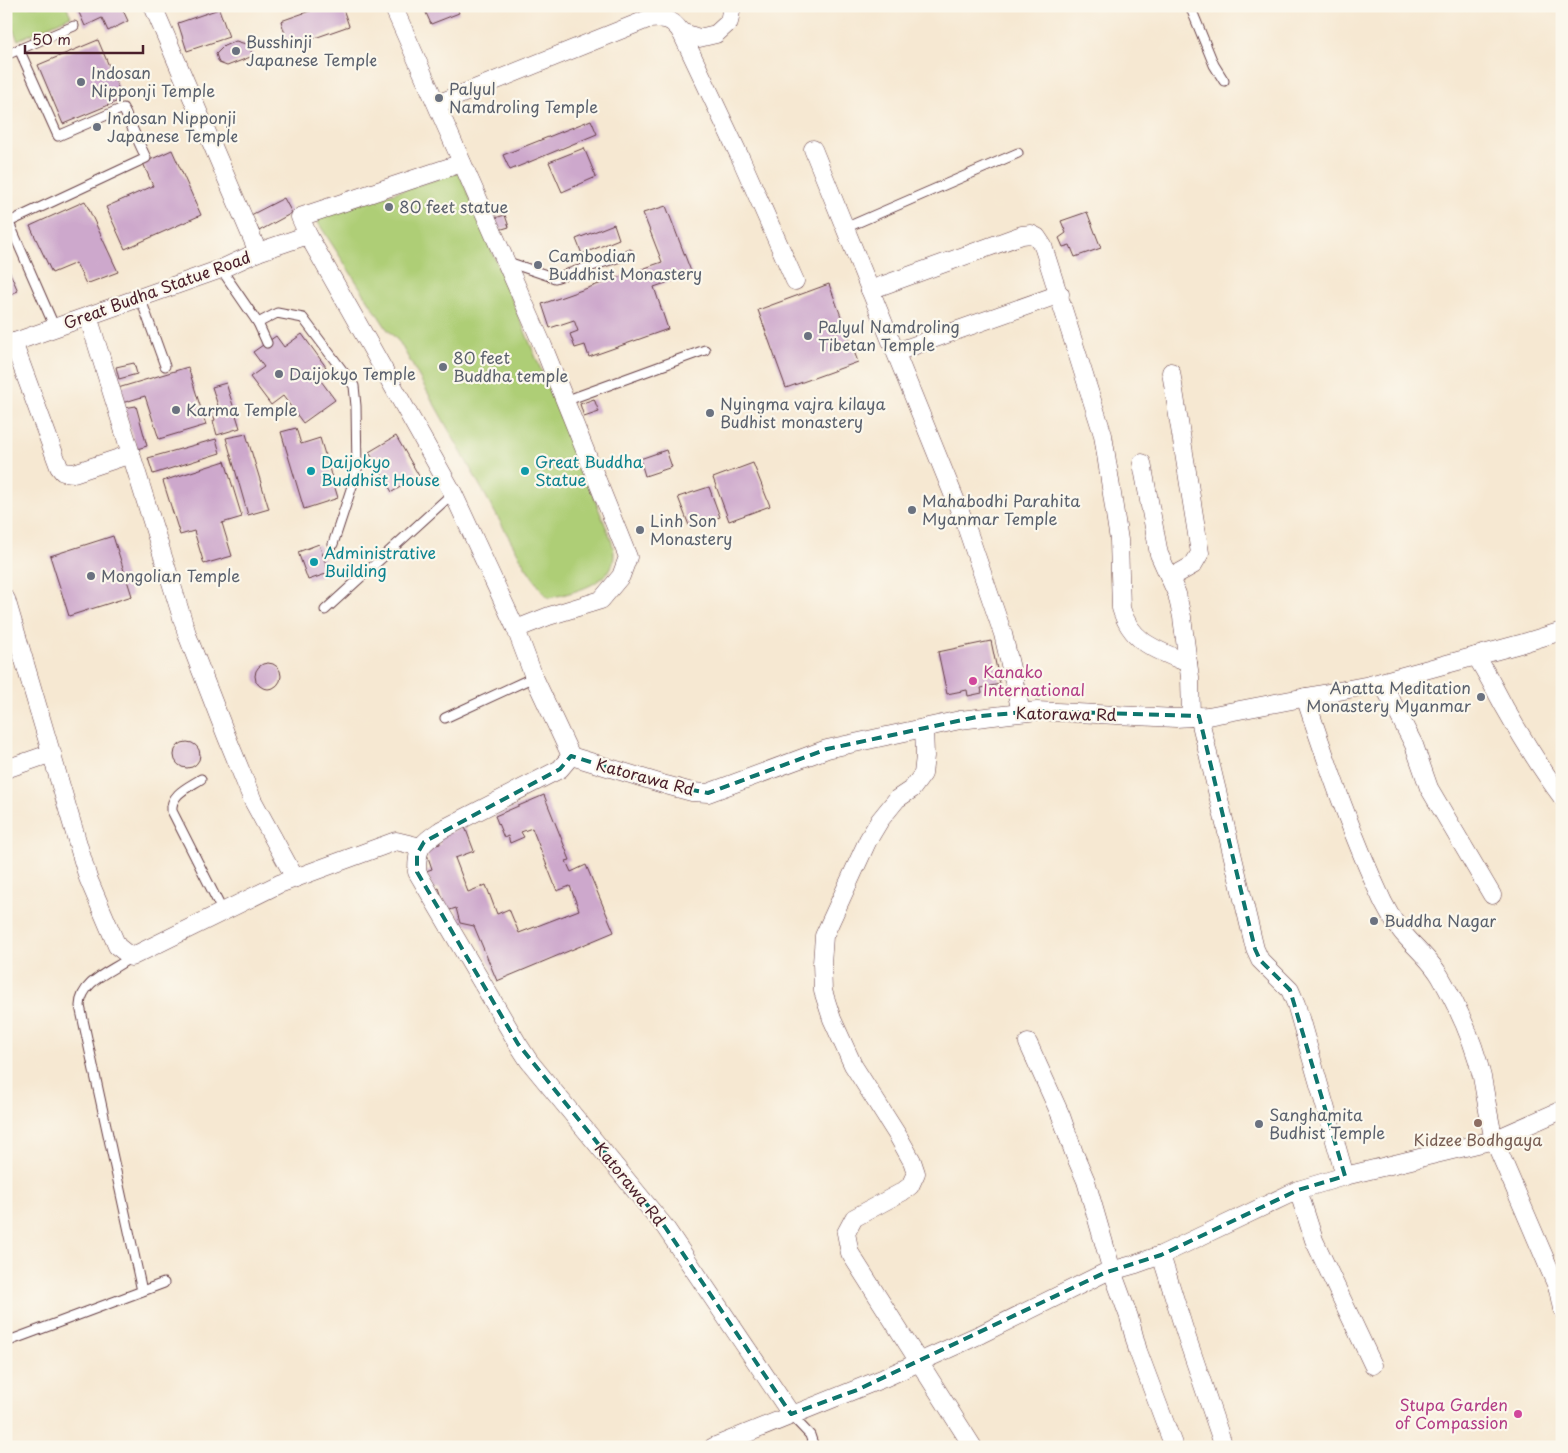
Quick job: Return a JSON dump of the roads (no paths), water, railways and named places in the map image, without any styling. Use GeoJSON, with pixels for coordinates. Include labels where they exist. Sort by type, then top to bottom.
{"type":"FeatureCollection","features":[{"type":"Feature","properties":{"kind":"street"},"geometry":{"type":"LineString","coordinates":[[153,6],[258,252]]}},
{"type":"Feature","properties":{"kind":"street"},"geometry":{"type":"LineString","coordinates":[[393,6],[507,262],[628,557],[621,576],[601,600],[549,616],[516,629]]}},
{"type":"Feature","properties":{"kind":"street"},"geometry":{"type":"LineString","coordinates":[[681,32],[698,38],[716,34],[729,22],[732,6]]}},
{"type":"Feature","properties":{"kind":"street"},"geometry":{"type":"LineString","coordinates":[[437,104],[662,12],[676,24],[681,32],[741,159],[795,281]]}},
{"type":"Feature","properties":{"kind":"street"},"geometry":{"type":"LineString","coordinates":[[813,149],[972,544],[1003,634],[1021,712]]}},
{"type":"Feature","properties":{"kind":"street"},"geometry":{"type":"LineString","coordinates":[[6,598],[88,878],[117,946],[131,957],[295,878],[396,841],[421,847],[424,842],[441,830],[560,769],[571,756],[534,677],[516,629],[453,493],[308,235],[300,217],[462,163]]}},
{"type":"Feature","properties":{"kind":"street"},"geometry":{"type":"LineString","coordinates":[[870,290],[1022,235],[1031,234],[1037,238],[1043,246],[1060,294],[1103,435],[1119,540],[1121,608],[1124,618],[1133,634],[1149,646],[1188,663]]}},
{"type":"Feature","properties":{"kind":"street","name":"Great Budha Statue Road"},"geometry":{"type":"LineString","coordinates":[[10,343],[221,269],[258,252],[308,235]]}},
{"type":"Feature","properties":{"kind":"street"},"geometry":{"type":"LineString","coordinates":[[896,352],[1060,294]]}},
{"type":"Feature","properties":{"kind":"street"},"geometry":{"type":"LineString","coordinates":[[88,316],[188,637],[254,801],[295,878]]}},
{"type":"Feature","properties":{"kind":"street"},"geometry":{"type":"LineString","coordinates":[[10,343],[59,467],[63,472],[74,473],[132,454]]}},
{"type":"Feature","properties":{"kind":"street"},"geometry":{"type":"LineString","coordinates":[[1170,578],[1193,565],[1200,553],[1172,372]]}},
{"type":"Feature","properties":{"kind":"street"},"geometry":{"type":"LineString","coordinates":[[1142,463],[1159,554],[1177,594],[1182,617],[1195,717],[1255,950],[1260,960],[1290,990],[1296,1004],[1345,1176]]}},
{"type":"Feature","properties":{"kind":"street","name":"Katorawa Rd"},"geometry":{"type":"LineString","coordinates":[[571,756],[666,785],[692,792],[708,793],[806,755],[827,749],[981,716],[1058,711],[1195,717],[1382,682],[1562,631]]}},
{"type":"Feature","properties":{"kind":"street"},"geometry":{"type":"LineString","coordinates":[[1476,656],[1547,777],[1562,797]]}},
{"type":"Feature","properties":{"kind":"street"},"geometry":{"type":"LineString","coordinates":[[1382,682],[1411,738],[1429,788],[1492,895]]}},
{"type":"Feature","properties":{"kind":"street"},"geometry":{"type":"LineString","coordinates":[[1305,697],[1324,755],[1354,835],[1383,902],[1401,931],[1430,961],[1441,977],[1468,1032],[1482,1077],[1488,1118],[1494,1140],[1558,1289],[1562,1310]]}},
{"type":"Feature","properties":{"kind":"street"},"geometry":{"type":"LineString","coordinates":[[924,728],[925,756],[923,774],[912,789],[897,799],[880,820],[868,840],[824,936],[823,990],[832,1019],[853,1065],[898,1136],[912,1161],[916,1173],[910,1186],[902,1192],[854,1218],[846,1233],[850,1253],[973,1447]]}},
{"type":"Feature","properties":{"kind":"street"},"geometry":{"type":"LineString","coordinates":[[6,768],[52,753]]}},
{"type":"Feature","properties":{"kind":"street","name":"Katorawa Rd"},"geometry":{"type":"LineString","coordinates":[[421,847],[417,854],[417,872],[529,1061],[665,1227],[791,1414]]}},
{"type":"Feature","properties":{"kind":"street"},"geometry":{"type":"LineString","coordinates":[[1028,1043],[1061,1116],[1086,1181],[1112,1271],[1129,1317],[1142,1366],[1174,1447]]}},
{"type":"Feature","properties":{"kind":"street"},"geometry":{"type":"LineString","coordinates":[[713,1447],[920,1363],[1112,1271],[1161,1255],[1298,1190],[1345,1176],[1494,1140],[1562,1110]]}},
{"type":"Feature","properties":{"kind":"street"},"geometry":{"type":"LineString","coordinates":[[1298,1190],[1314,1240],[1373,1365]]}},
{"type":"Feature","properties":{"kind":"street"},"geometry":{"type":"LineString","coordinates":[[1161,1255],[1224,1447]]}},
{"type":"Feature","properties":{"kind":"lane"},"geometry":{"type":"LineString","coordinates":[[1190,6],[1214,65],[1224,81]]}},
{"type":"Feature","properties":{"kind":"lane"},"geometry":{"type":"LineString","coordinates":[[6,55],[74,26]]}},
{"type":"Feature","properties":{"kind":"lane"},"geometry":{"type":"LineString","coordinates":[[19,49],[58,136],[123,108],[146,158],[8,219],[55,328]]}},
{"type":"Feature","properties":{"kind":"lane"},"geometry":{"type":"LineString","coordinates":[[845,228],[1018,153]]}},
{"type":"Feature","properties":{"kind":"lane"},"geometry":{"type":"LineString","coordinates":[[507,262],[555,278],[629,254]]}},
{"type":"Feature","properties":{"kind":"lane"},"geometry":{"type":"LineString","coordinates":[[221,269],[258,323],[267,343]]}},
{"type":"Feature","properties":{"kind":"lane"},"geometry":{"type":"LineString","coordinates":[[140,298],[165,366]]}},
{"type":"Feature","properties":{"kind":"lane"},"geometry":{"type":"LineString","coordinates":[[258,323],[277,313],[303,318],[354,386],[357,472],[333,544]]}},
{"type":"Feature","properties":{"kind":"lane"},"geometry":{"type":"LineString","coordinates":[[565,401],[705,350]]}},
{"type":"Feature","properties":{"kind":"lane"},"geometry":{"type":"LineString","coordinates":[[325,610],[453,493]]}},
{"type":"Feature","properties":{"kind":"lane"},"geometry":{"type":"LineString","coordinates":[[445,718],[534,677]]}},
{"type":"Feature","properties":{"kind":"lane"},"geometry":{"type":"LineString","coordinates":[[201,779],[174,797],[171,805],[223,912]]}},
{"type":"Feature","properties":{"kind":"lane"},"geometry":{"type":"LineString","coordinates":[[131,957],[85,989],[81,997],[80,1006],[142,1291]]}},
{"type":"Feature","properties":{"kind":"lane"},"geometry":{"type":"LineString","coordinates":[[6,1342],[164,1283]]}},
{"type":"Feature","properties":{"kind":"lane"},"geometry":{"type":"LineString","coordinates":[[791,1414],[810,1435],[814,1447]]}},
{"type":"Feature","properties":{"kind":"place","name":"Busshinji Japanese Temple"},"geometry":{"type":"Point","coordinates":[236,51]}},
{"type":"Feature","properties":{"kind":"place","name":"Indosan Nipponji Temple"},"geometry":{"type":"Point","coordinates":[81,82]}},
{"type":"Feature","properties":{"kind":"place","name":"Palyul Namdroling Temple"},"geometry":{"type":"Point","coordinates":[439,98]}},
{"type":"Feature","properties":{"kind":"place","name":"Indosan Nipponji Japanese Temple"},"geometry":{"type":"Point","coordinates":[97,127]}},
{"type":"Feature","properties":{"kind":"place","name":"80 feet statue"},"geometry":{"type":"Point","coordinates":[389,207]}},
{"type":"Feature","properties":{"kind":"place","name":"Cambodian Buddhist Monastery"},"geometry":{"type":"Point","coordinates":[538,265]}},
{"type":"Feature","properties":{"kind":"place","name":"Palyul Namdroling Tibetan Temple"},"geometry":{"type":"Point","coordinates":[808,336]}},
{"type":"Feature","properties":{"kind":"place","name":"80 feet Buddha temple"},"geometry":{"type":"Point","coordinates":[443,367]}},
{"type":"Feature","properties":{"kind":"place","name":"Daijokyo Temple"},"geometry":{"type":"Point","coordinates":[279,374]}},
{"type":"Feature","properties":{"kind":"place","name":"Karma Temple"},"geometry":{"type":"Point","coordinates":[176,410]}},
{"type":"Feature","properties":{"kind":"place","name":"Nyingma vajra kilaya Budhist monastery"},"geometry":{"type":"Point","coordinates":[710,413]}},
{"type":"Feature","properties":{"kind":"place","name":"Daijokyo Buddhist House"},"geometry":{"type":"Point","coordinates":[311,471]}},
{"type":"Feature","properties":{"kind":"place","name":"Great Buddha Statue"},"geometry":{"type":"Point","coordinates":[525,471]}},
{"type":"Feature","properties":{"kind":"place","name":"Mahabodhi Parahita Myanmar Temple"},"geometry":{"type":"Point","coordinates":[912,510]}},
{"type":"Feature","properties":{"kind":"place","name":"Linh Son Monastery"},"geometry":{"type":"Point","coordinates":[640,530]}},
{"type":"Feature","properties":{"kind":"place","name":"Administrative Building"},"geometry":{"type":"Point","coordinates":[314,562]}},
{"type":"Feature","properties":{"kind":"place","name":"Mongolian Temple"},"geometry":{"type":"Point","coordinates":[91,576]}},
{"type":"Feature","properties":{"kind":"place","name":"Kanako International"},"geometry":{"type":"Point","coordinates":[973,681]}},
{"type":"Feature","properties":{"kind":"place","name":"Anatta Meditation Monastery Myanmar"},"geometry":{"type":"Point","coordinates":[1481,697]}},
{"type":"Feature","properties":{"kind":"place","name":"Buddha Nagar"},"geometry":{"type":"Point","coordinates":[1374,921]}},
{"type":"Feature","properties":{"kind":"place","name":"Kidzee Bodhgaya"},"geometry":{"type":"Point","coordinates":[1478,1123]}},
{"type":"Feature","properties":{"kind":"place","name":"Sanghamita Budhist Temple"},"geometry":{"type":"Point","coordinates":[1259,1124]}},
{"type":"Feature","properties":{"kind":"place","name":"Stupa Garden of Compassion"},"geometry":{"type":"Point","coordinates":[1518,1414]}}]}
